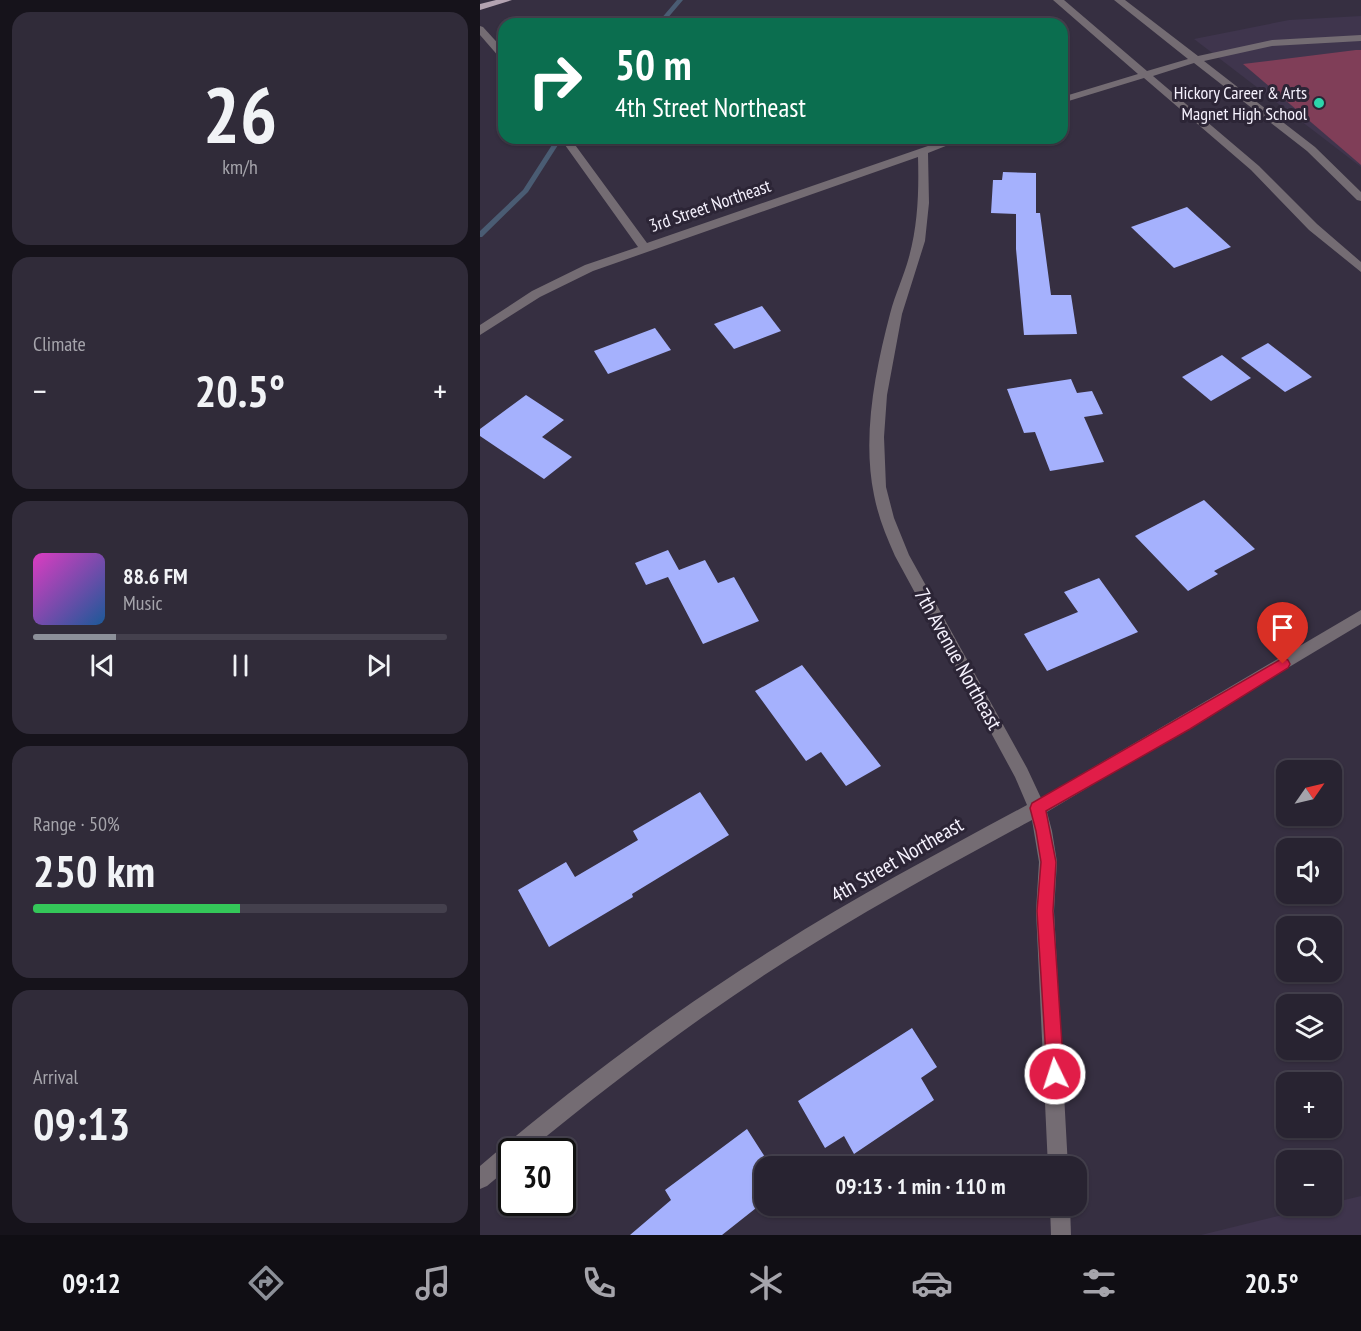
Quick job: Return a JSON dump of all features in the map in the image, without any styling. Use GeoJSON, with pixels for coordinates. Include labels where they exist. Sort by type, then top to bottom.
{"type":"FeatureCollection","features":[{"type":"Feature","properties":{"kind":"main road"},"geometry":{"type":"LineString","coordinates":[[480,7],[507,0]]}},
{"type":"Feature","properties":{"kind":"street"},"geometry":{"type":"LineString","coordinates":[[1058,0],[1143,75],[1255,168],[1313,227],[1361,268]]}},
{"type":"Feature","properties":{"kind":"street"},"geometry":{"type":"LineString","coordinates":[[1119,0],[1311,149],[1361,198]]}},
{"type":"Feature","properties":{"kind":"street"},"geometry":{"type":"LineString","coordinates":[[480,29],[498,49]]}},
{"type":"Feature","properties":{"kind":"street"},"geometry":{"type":"LineString","coordinates":[[1068,98],[1194,60],[1272,43],[1361,38]]}},
{"type":"Feature","properties":{"kind":"street"},"geometry":{"type":"LineString","coordinates":[[569,144],[644,247]]}},
{"type":"Feature","properties":{"kind":"street","name":"3rd Street Northeast"},"geometry":{"type":"LineString","coordinates":[[480,331],[511,309],[562,280],[644,247],[946,144]]}},
{"type":"Feature","properties":{"kind":"street","name":"7th Avenue Northeast"},"geometry":{"type":"LineString","coordinates":[[923,153],[924,180],[920,233],[885,365],[876,451],[878,480],[888,525],[902,556],[1021,772],[1037,808],[1044,831],[1048,862],[1045,911],[1057,1156]]}},
{"type":"Feature","properties":{"kind":"street","name":"4th Street Northeast"},"geometry":{"type":"LineString","coordinates":[[480,1179],[539,1128],[645,1046],[780,954],[915,874],[1185,724],[1361,616]]}},
{"type":"Feature","properties":{"kind":"street"},"geometry":{"type":"LineString","coordinates":[[1060,1216],[1060,1235]]}},
{"type":"Feature","properties":{"kind":"shaded area","name":"Hickory Career & Arts Magnet High School"},"geometry":{"type":"Polygon","coordinates":[[[1361,16],[1361,167],[1194,39],[1289,20],[1361,16]]]}},
{"type":"Feature","properties":{"kind":"shaded area"},"geometry":{"type":"Polygon","coordinates":[[[1361,50],[1361,165],[1243,64],[1361,50]]]}},
{"type":"Feature","properties":{"kind":"shaded area"},"geometry":{"type":"Polygon","coordinates":[[[1361,1196],[1361,1235],[1201,1235],[1278,1216],[1342,1216],[1342,1201],[1361,1196]]]}},
{"type":"Feature","properties":{"kind":"building"},"geometry":{"type":"Polygon","coordinates":[[[1003,172],[1036,173],[1036,213],[1040,213],[1051,295],[1071,295],[1077,334],[1024,335],[1016,249],[1016,214],[991,213],[993,180],[1002,180],[1003,172]]]}},
{"type":"Feature","properties":{"kind":"building"},"geometry":{"type":"Polygon","coordinates":[[[1187,207],[1231,247],[1174,268],[1131,227],[1187,207]]]}},
{"type":"Feature","properties":{"kind":"building"},"geometry":{"type":"Polygon","coordinates":[[[762,306],[781,331],[734,349],[714,324],[762,306]]]}},
{"type":"Feature","properties":{"kind":"building"},"geometry":{"type":"Polygon","coordinates":[[[655,328],[671,350],[608,374],[594,351],[655,328]]]}},
{"type":"Feature","properties":{"kind":"building"},"geometry":{"type":"Polygon","coordinates":[[[1268,343],[1312,377],[1285,392],[1241,358],[1268,343]]]}},
{"type":"Feature","properties":{"kind":"building"},"geometry":{"type":"Polygon","coordinates":[[[1222,355],[1251,378],[1211,401],[1182,377],[1222,355]]]}},
{"type":"Feature","properties":{"kind":"building"},"geometry":{"type":"Polygon","coordinates":[[[1071,379],[1077,393],[1092,391],[1103,414],[1084,417],[1104,462],[1050,471],[1035,432],[1024,433],[1007,389],[1071,379]]]}},
{"type":"Feature","properties":{"kind":"building"},"geometry":{"type":"Polygon","coordinates":[[[526,395],[564,420],[542,437],[572,457],[544,479],[480,436],[480,429],[526,395]]]}},
{"type":"Feature","properties":{"kind":"building"},"geometry":{"type":"Polygon","coordinates":[[[1204,500],[1255,549],[1214,571],[1218,574],[1188,591],[1135,536],[1204,500]]]}},
{"type":"Feature","properties":{"kind":"building"},"geometry":{"type":"Polygon","coordinates":[[[668,550],[679,570],[705,560],[718,583],[734,577],[759,621],[703,644],[668,577],[646,585],[635,563],[668,550]]]}},
{"type":"Feature","properties":{"kind":"building"},"geometry":{"type":"Polygon","coordinates":[[[1099,578],[1138,632],[1047,671],[1024,634],[1078,612],[1064,592],[1099,578]]]}},
{"type":"Feature","properties":{"kind":"building"},"geometry":{"type":"Polygon","coordinates":[[[802,665],[881,766],[846,786],[821,752],[806,761],[755,691],[802,665]]]}},
{"type":"Feature","properties":{"kind":"building"},"geometry":{"type":"Polygon","coordinates":[[[700,792],[729,835],[632,894],[633,897],[549,947],[518,890],[566,862],[575,877],[638,840],[633,831],[700,792]]]}},
{"type":"Feature","properties":{"kind":"building"},"geometry":{"type":"Polygon","coordinates":[[[912,1028],[937,1067],[921,1078],[934,1100],[854,1154],[844,1136],[825,1148],[798,1101],[912,1028]]]}},
{"type":"Feature","properties":{"kind":"building"},"geometry":{"type":"Polygon","coordinates":[[[747,1129],[764,1156],[754,1156],[754,1210],[722,1235],[630,1235],[671,1200],[665,1190],[747,1129]]]}},
{"type":"Feature","properties":{"kind":"waterway"},"geometry":{"type":"LineString","coordinates":[[665,18],[680,0]]}},
{"type":"Feature","properties":{"kind":"waterway"},"geometry":{"type":"LineString","coordinates":[[480,235],[526,191],[555,145]]}},
{"type":"Feature","properties":{"kind":"place","name":"Hickory Career & Arts Magnet High School"},"geometry":{"type":"Point","coordinates":[1319,103]}},
{"type":"Feature","properties":{"kind":"route"},"geometry":{"type":"LineString","coordinates":[[1055,1074],[1045,911],[1048,862],[1044,831],[1037,808],[1185,724],[1283,664]]}}]}
